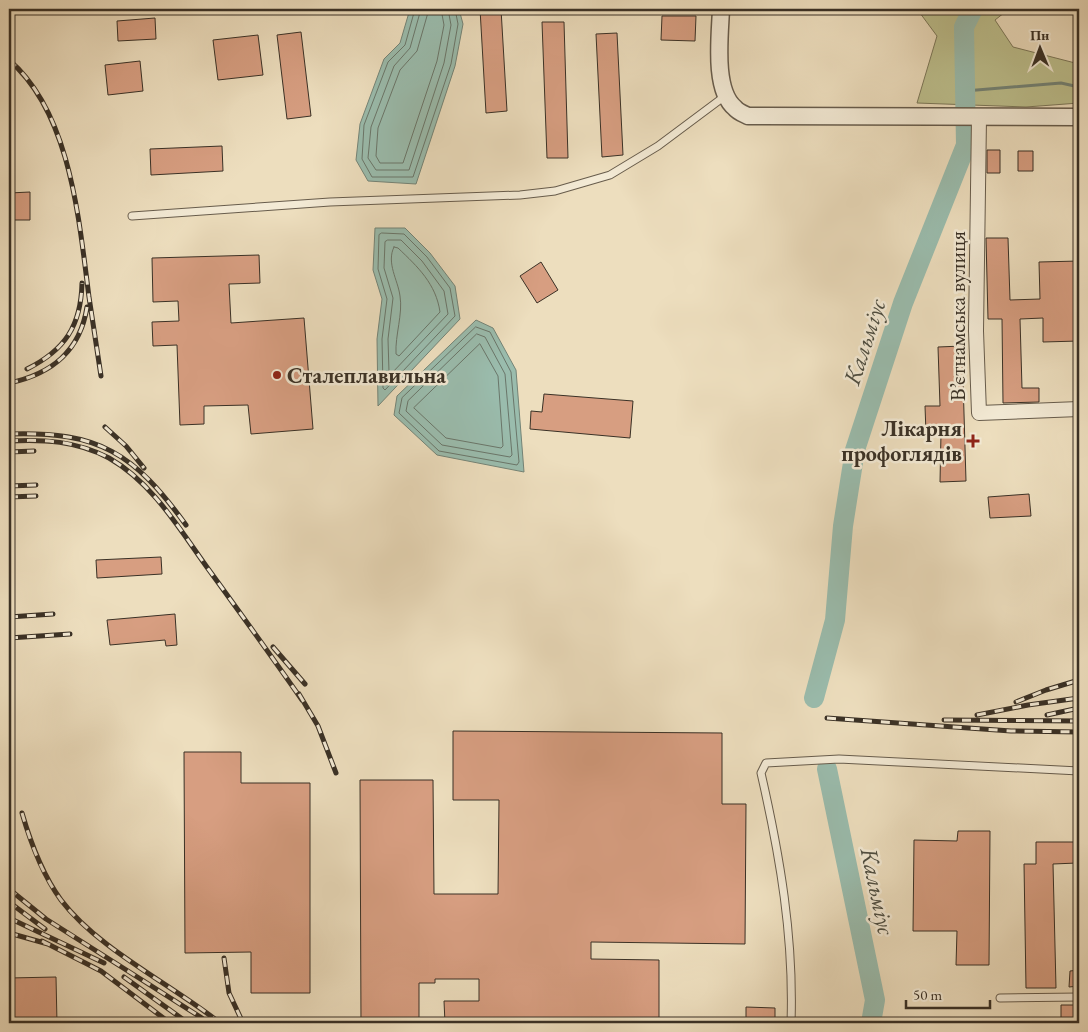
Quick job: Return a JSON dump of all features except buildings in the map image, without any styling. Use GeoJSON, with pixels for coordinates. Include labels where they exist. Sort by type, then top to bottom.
{"type":"FeatureCollection","features":[{"type":"Feature","properties":{"kind":"street"},"geometry":{"type":"LineString","coordinates":[[721,9],[721,79],[726,96],[734,108],[748,116],[1079,117]]}},
{"type":"Feature","properties":{"kind":"street","name":"В’єтнамська вулиця"},"geometry":{"type":"LineString","coordinates":[[979,118],[976,330],[979,413],[1079,408]]}},
{"type":"Feature","properties":{"kind":"lane"},"geometry":{"type":"LineString","coordinates":[[132,216],[330,202],[520,195],[555,191],[610,175],[658,146],[726,96]]}},
{"type":"Feature","properties":{"kind":"lane"},"geometry":{"type":"LineString","coordinates":[[791,1023],[791,958],[785,894],[761,774],[766,763],[839,759],[1079,772]]}},
{"type":"Feature","properties":{"kind":"lane"},"geometry":{"type":"LineString","coordinates":[[1000,998],[1079,997]]}},
{"type":"Feature","properties":{"kind":"green space"},"geometry":{"type":"Polygon","coordinates":[[[917,9],[1009,9],[995,20],[1013,47],[1079,64],[1079,103],[1026,107],[917,103],[937,36],[917,9]]]}},
{"type":"Feature","properties":{"kind":"water"},"geometry":{"type":"Polygon","coordinates":[[[410,9],[459,9],[463,24],[455,66],[416,184],[368,181],[356,160],[360,124],[384,59],[400,43],[410,9]]]}},
{"type":"Feature","properties":{"kind":"water"},"geometry":{"type":"Polygon","coordinates":[[[375,228],[405,228],[430,253],[455,286],[460,319],[378,406],[377,339],[382,299],[373,270],[375,228]]]}},
{"type":"Feature","properties":{"kind":"water"},"geometry":{"type":"Polygon","coordinates":[[[476,320],[493,328],[516,370],[524,472],[437,455],[394,415],[397,396],[476,320]]]}},
{"type":"Feature","properties":{"kind":"waterway","name":"Кальміус"},"geometry":{"type":"LineString","coordinates":[[814,698],[835,620],[843,526],[855,450],[903,303],[966,145],[964,27],[973,9]]}},
{"type":"Feature","properties":{"kind":"waterway"},"geometry":{"type":"LineString","coordinates":[[965,91],[1061,83],[1079,87]]}},
{"type":"Feature","properties":{"kind":"waterway","name":"Кальміус"},"geometry":{"type":"LineString","coordinates":[[827,769],[875,1000],[871,1023]]}},
{"type":"Feature","properties":{"kind":"railway"},"geometry":{"type":"LineString","coordinates":[[9,60],[30,82],[46,109],[59,138],[76,203],[101,376]]}},
{"type":"Feature","properties":{"kind":"railway"},"geometry":{"type":"LineString","coordinates":[[27,369],[51,354],[68,335],[78,312],[82,283]]}},
{"type":"Feature","properties":{"kind":"railway"},"geometry":{"type":"LineString","coordinates":[[9,383],[38,374],[61,358],[78,337],[87,307]]}},
{"type":"Feature","properties":{"kind":"railway"},"geometry":{"type":"LineString","coordinates":[[105,427],[126,446],[144,468]]}},
{"type":"Feature","properties":{"kind":"railway"},"geometry":{"type":"LineString","coordinates":[[9,434],[40,434],[67,437],[91,442],[112,451],[149,480],[186,525]]}},
{"type":"Feature","properties":{"kind":"railway"},"geometry":{"type":"LineString","coordinates":[[9,441],[60,442],[85,448],[109,458],[139,480],[165,508],[302,700]]}},
{"type":"Feature","properties":{"kind":"railway"},"geometry":{"type":"LineString","coordinates":[[9,452],[34,451]]}},
{"type":"Feature","properties":{"kind":"railway"},"geometry":{"type":"LineString","coordinates":[[9,486],[36,485]]}},
{"type":"Feature","properties":{"kind":"railway"},"geometry":{"type":"LineString","coordinates":[[9,497],[36,496]]}},
{"type":"Feature","properties":{"kind":"railway"},"geometry":{"type":"LineString","coordinates":[[9,617],[53,614]]}},
{"type":"Feature","properties":{"kind":"railway"},"geometry":{"type":"LineString","coordinates":[[9,638],[70,634]]}},
{"type":"Feature","properties":{"kind":"railway"},"geometry":{"type":"LineString","coordinates":[[273,647],[305,684]]}},
{"type":"Feature","properties":{"kind":"railway"},"geometry":{"type":"LineString","coordinates":[[1016,702],[1079,680]]}},
{"type":"Feature","properties":{"kind":"railway"},"geometry":{"type":"LineString","coordinates":[[299,694],[318,726],[336,773]]}},
{"type":"Feature","properties":{"kind":"railway"},"geometry":{"type":"LineString","coordinates":[[977,715],[1079,698]]}},
{"type":"Feature","properties":{"kind":"railway"},"geometry":{"type":"LineString","coordinates":[[1047,715],[1079,708]]}},
{"type":"Feature","properties":{"kind":"railway"},"geometry":{"type":"LineString","coordinates":[[827,718],[1011,731],[1079,732]]}},
{"type":"Feature","properties":{"kind":"railway"},"geometry":{"type":"LineString","coordinates":[[944,720],[1079,721]]}},
{"type":"Feature","properties":{"kind":"railway"},"geometry":{"type":"LineString","coordinates":[[22,813],[33,847],[48,880],[76,918],[115,950],[220,1023]]}},
{"type":"Feature","properties":{"kind":"railway"},"geometry":{"type":"LineString","coordinates":[[9,889],[46,919],[202,1018]]}},
{"type":"Feature","properties":{"kind":"railway"},"geometry":{"type":"LineString","coordinates":[[9,902],[45,929]]}},
{"type":"Feature","properties":{"kind":"railway"},"geometry":{"type":"LineString","coordinates":[[9,918],[104,963]]}},
{"type":"Feature","properties":{"kind":"railway"},"geometry":{"type":"LineString","coordinates":[[9,933],[48,944]]}},
{"type":"Feature","properties":{"kind":"railway"},"geometry":{"type":"LineString","coordinates":[[42,941],[101,971],[170,1023]]}},
{"type":"Feature","properties":{"kind":"railway"},"geometry":{"type":"LineString","coordinates":[[224,958],[229,993],[243,1023]]}},
{"type":"Feature","properties":{"kind":"railway"},"geometry":{"type":"LineString","coordinates":[[124,977],[188,1023]]}},
{"type":"Feature","properties":{"kind":"railway"},"geometry":{"type":"LineString","coordinates":[[97,1020],[119,1023]]}},
{"type":"Feature","properties":{"kind":"place","name":"Сталеплавильна"},"geometry":{"type":"Point","coordinates":[277,375]}},
{"type":"Feature","properties":{"kind":"place","name":"Лікарня профоглядів"},"geometry":{"type":"Point","coordinates":[973,441]}}]}
